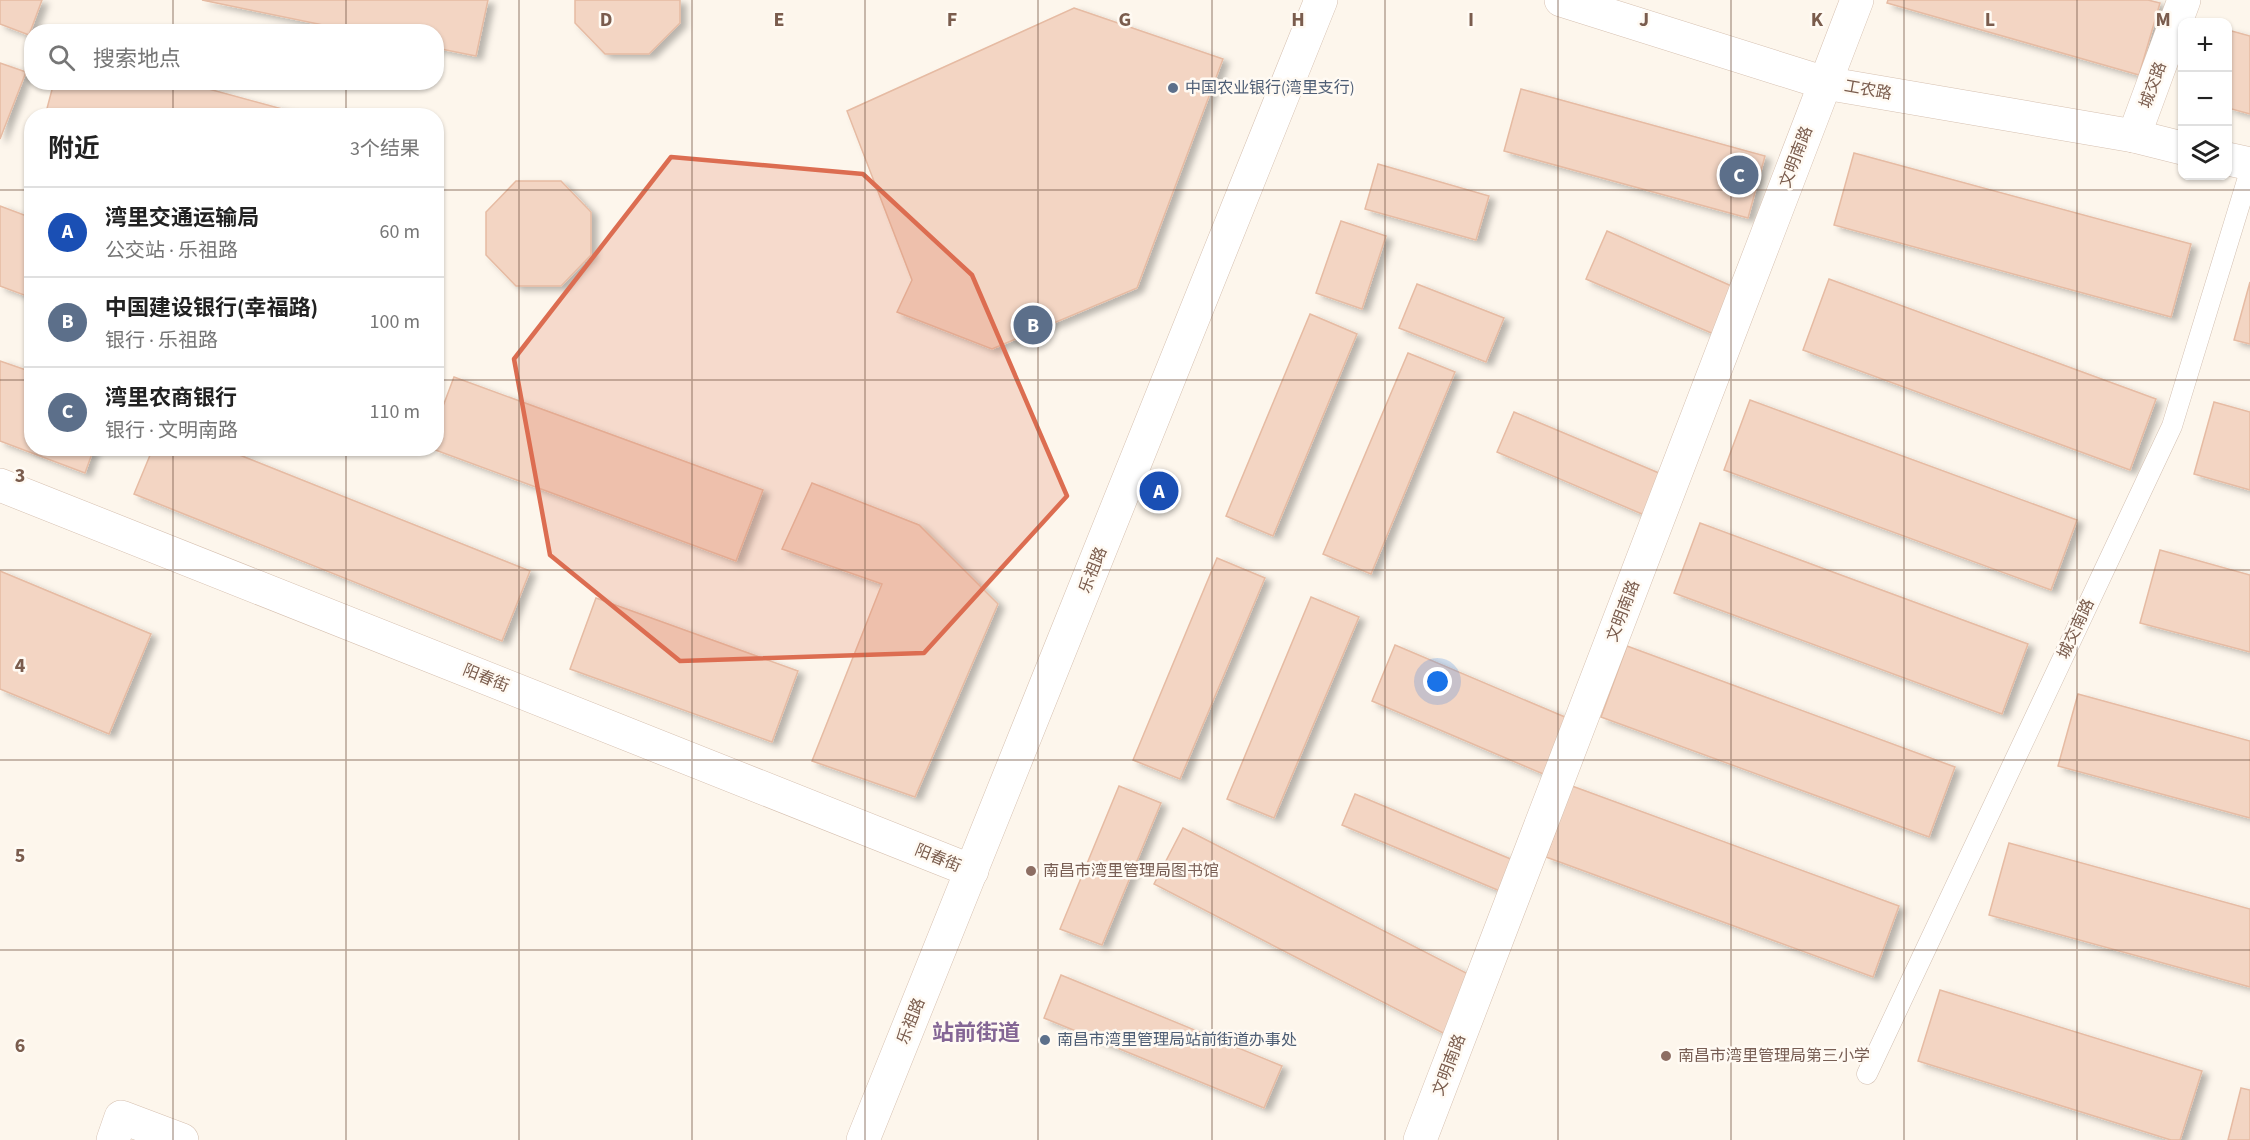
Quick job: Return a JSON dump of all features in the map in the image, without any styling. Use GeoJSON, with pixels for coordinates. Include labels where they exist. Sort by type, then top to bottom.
{"type":"FeatureCollection","features":[{"type":"Feature","properties":{"kind":"street","name":"乐祖路"},"geometry":{"type":"LineString","coordinates":[[863,1140],[1321,0]]}},
{"type":"Feature","properties":{"kind":"street","name":"工农路"},"geometry":{"type":"LineString","coordinates":[[1561,0],[1825,83],[2134,136],[2178,147]]}},
{"type":"Feature","properties":{"kind":"street","name":"文明南路"},"geometry":{"type":"LineString","coordinates":[[1420,1140],[1857,0]]}},
{"type":"Feature","properties":{"kind":"street","name":"城交路"},"geometry":{"type":"LineString","coordinates":[[2134,136],[2184,0]]}},
{"type":"Feature","properties":{"kind":"street"},"geometry":{"type":"LineString","coordinates":[[2232,160],[2250,165]]}},
{"type":"Feature","properties":{"kind":"street","name":"阳春街"},"geometry":{"type":"LineString","coordinates":[[0,485],[972,872]]}},
{"type":"Feature","properties":{"kind":"street"},"geometry":{"type":"LineString","coordinates":[[117,1129],[182,1140]]}},
{"type":"Feature","properties":{"kind":"lane","name":"城交南路"},"geometry":{"type":"LineString","coordinates":[[1868,1074],[2172,426],[2250,171]]}},
{"type":"Feature","properties":{"kind":"highlighted area"},"geometry":{"type":"Polygon","coordinates":[[[671,157],[863,174],[972,275],[1067,496],[924,653],[680,661],[550,555],[514,359],[671,157]]]}},
{"type":"Feature","properties":{"kind":"building"},"geometry":{"type":"Polygon","coordinates":[[[0,0],[42,0],[33,24],[24,24],[24,33],[0,24],[0,0]]]}},
{"type":"Feature","properties":{"kind":"building"},"geometry":{"type":"Polygon","coordinates":[[[202,0],[488,0],[476,56],[444,50],[444,24],[318,24],[202,0]]]}},
{"type":"Feature","properties":{"kind":"building"},"geometry":{"type":"Polygon","coordinates":[[[575,0],[680,0],[680,23],[649,54],[605,54],[575,23],[575,0]]]}},
{"type":"Feature","properties":{"kind":"building"},"geometry":{"type":"Polygon","coordinates":[[[1888,0],[2148,0],[2160,3],[2139,75],[1887,3],[1888,0]]]}},
{"type":"Feature","properties":{"kind":"building"},"geometry":{"type":"Polygon","coordinates":[[[1074,8],[1223,59],[1137,288],[992,349],[897,312],[912,280],[847,111],[1074,8]]]}},
{"type":"Feature","properties":{"kind":"building"},"geometry":{"type":"Polygon","coordinates":[[[2232,31],[2250,36],[2250,114],[2232,109],[2232,31]]]}},
{"type":"Feature","properties":{"kind":"building"},"geometry":{"type":"Polygon","coordinates":[[[0,63],[24,71],[24,77],[0,139],[0,63]]]}},
{"type":"Feature","properties":{"kind":"building"},"geometry":{"type":"Polygon","coordinates":[[[1521,89],[1765,156],[1748,218],[1504,151],[1521,89]]]}},
{"type":"Feature","properties":{"kind":"building"},"geometry":{"type":"Polygon","coordinates":[[[52,90],[212,90],[279,108],[47,108],[52,90]]]}},
{"type":"Feature","properties":{"kind":"building"},"geometry":{"type":"Polygon","coordinates":[[[1854,153],[2191,244],[2171,317],[1834,225],[1854,153]]]}},
{"type":"Feature","properties":{"kind":"building"},"geometry":{"type":"Polygon","coordinates":[[[1378,164],[1489,196],[1476,240],[1365,209],[1378,164]]]}},
{"type":"Feature","properties":{"kind":"building"},"geometry":{"type":"Polygon","coordinates":[[[516,181],[561,181],[591,212],[591,255],[561,286],[516,286],[486,255],[486,212],[516,181]]]}},
{"type":"Feature","properties":{"kind":"building"},"geometry":{"type":"Polygon","coordinates":[[[0,206],[24,215],[24,295],[0,286],[0,206]]]}},
{"type":"Feature","properties":{"kind":"building"},"geometry":{"type":"Polygon","coordinates":[[[1341,221],[1386,236],[1362,309],[1316,293],[1341,221]]]}},
{"type":"Feature","properties":{"kind":"building"},"geometry":{"type":"Polygon","coordinates":[[[1607,231],[1736,288],[1716,335],[1586,279],[1607,231]]]}},
{"type":"Feature","properties":{"kind":"building"},"geometry":{"type":"Polygon","coordinates":[[[1829,279],[2156,399],[2130,470],[1803,350],[1829,279]]]}},
{"type":"Feature","properties":{"kind":"building"},"geometry":{"type":"Polygon","coordinates":[[[2250,282],[2250,344],[2234,340],[2250,282]]]}},
{"type":"Feature","properties":{"kind":"building"},"geometry":{"type":"Polygon","coordinates":[[[1417,284],[1504,318],[1486,362],[1399,328],[1417,284]]]}},
{"type":"Feature","properties":{"kind":"building"},"geometry":{"type":"Polygon","coordinates":[[[1310,314],[1357,334],[1273,536],[1226,516],[1310,314]]]}},
{"type":"Feature","properties":{"kind":"building"},"geometry":{"type":"Polygon","coordinates":[[[1408,353],[1455,372],[1371,574],[1323,554],[1408,353]]]}},
{"type":"Feature","properties":{"kind":"building"},"geometry":{"type":"Polygon","coordinates":[[[0,361],[24,369],[24,450],[0,441],[0,361]]]}},
{"type":"Feature","properties":{"kind":"building"},"geometry":{"type":"Polygon","coordinates":[[[454,377],[763,490],[736,561],[444,453],[444,404],[454,377]]]}},
{"type":"Feature","properties":{"kind":"building"},"geometry":{"type":"Polygon","coordinates":[[[1750,400],[2077,520],[2051,590],[1724,470],[1750,400]]]}},
{"type":"Feature","properties":{"kind":"building"},"geometry":{"type":"Polygon","coordinates":[[[2214,402],[2250,412],[2250,490],[2194,474],[2214,402]]]}},
{"type":"Feature","properties":{"kind":"building"},"geometry":{"type":"Polygon","coordinates":[[[1514,412],[1666,476],[1649,517],[1497,452],[1514,412]]]}},
{"type":"Feature","properties":{"kind":"building"},"geometry":{"type":"Polygon","coordinates":[[[40,456],[91,456],[85,473],[40,456]]]}},
{"type":"Feature","properties":{"kind":"building"},"geometry":{"type":"Polygon","coordinates":[[[150,456],[242,456],[530,571],[502,641],[134,494],[150,456]]]}},
{"type":"Feature","properties":{"kind":"building"},"geometry":{"type":"Polygon","coordinates":[[[812,483],[919,525],[998,604],[915,797],[812,761],[882,584],[782,549],[812,483]]]}},
{"type":"Feature","properties":{"kind":"building"},"geometry":{"type":"Polygon","coordinates":[[[1700,523],[2028,644],[2002,714],[1674,593],[1700,523]]]}},
{"type":"Feature","properties":{"kind":"building"},"geometry":{"type":"Polygon","coordinates":[[[2160,550],[2250,575],[2250,652],[2140,623],[2160,550]]]}},
{"type":"Feature","properties":{"kind":"building"},"geometry":{"type":"Polygon","coordinates":[[[1217,558],[1265,578],[1180,779],[1133,760],[1217,558]]]}},
{"type":"Feature","properties":{"kind":"building"},"geometry":{"type":"Polygon","coordinates":[[[0,571],[151,634],[109,734],[0,689],[0,571]]]}},
{"type":"Feature","properties":{"kind":"building"},"geometry":{"type":"Polygon","coordinates":[[[1311,597],[1359,617],[1274,818],[1227,799],[1311,597]]]}},
{"type":"Feature","properties":{"kind":"building"},"geometry":{"type":"Polygon","coordinates":[[[596,598],[798,671],[772,742],[570,669],[596,598]]]}},
{"type":"Feature","properties":{"kind":"building"},"geometry":{"type":"Polygon","coordinates":[[[1395,645],[1572,720],[1548,776],[1372,701],[1395,645]]]}},
{"type":"Feature","properties":{"kind":"building"},"geometry":{"type":"Polygon","coordinates":[[[1627,646],[1955,767],[1929,837],[1601,717],[1627,646]]]}},
{"type":"Feature","properties":{"kind":"building"},"geometry":{"type":"Polygon","coordinates":[[[2078,694],[2250,741],[2250,818],[2058,766],[2078,694]]]}},
{"type":"Feature","properties":{"kind":"building"},"geometry":{"type":"Polygon","coordinates":[[[1119,786],[1161,803],[1102,945],[1060,929],[1119,786]]]}},
{"type":"Feature","properties":{"kind":"building"},"geometry":{"type":"Polygon","coordinates":[[[1572,786],[1899,906],[1873,977],[1546,857],[1572,786]]]}},
{"type":"Feature","properties":{"kind":"building"},"geometry":{"type":"Polygon","coordinates":[[[1355,794],[1513,860],[1500,891],[1342,825],[1355,794]]]}},
{"type":"Feature","properties":{"kind":"building"},"geometry":{"type":"Polygon","coordinates":[[[1183,828],[1474,977],[1445,1034],[1154,884],[1183,828]]]}},
{"type":"Feature","properties":{"kind":"building"},"geometry":{"type":"Polygon","coordinates":[[[2009,843],[2250,909],[2250,987],[1989,915],[2009,843]]]}},
{"type":"Feature","properties":{"kind":"building"},"geometry":{"type":"Polygon","coordinates":[[[1061,975],[1282,1066],[1264,1108],[1044,1018],[1061,975]]]}},
{"type":"Feature","properties":{"kind":"building"},"geometry":{"type":"Polygon","coordinates":[[[1940,990],[2202,1071],[2180,1140],[2171,1140],[1918,1061],[1940,990]]]}},
{"type":"Feature","properties":{"kind":"building"},"geometry":{"type":"Polygon","coordinates":[[[2241,1088],[2250,1090],[2250,1140],[2228,1140],[2241,1088]]]}},
{"type":"Feature","properties":{"kind":"place","name":"中国农业银行(湾里支行)"},"geometry":{"type":"Point","coordinates":[1173,88]}},
{"type":"Feature","properties":{"kind":"place","name":"湾里农商银行"},"geometry":{"type":"Point","coordinates":[1739,175]}},
{"type":"Feature","properties":{"kind":"place","name":"中国建设银行(幸福路)"},"geometry":{"type":"Point","coordinates":[1033,325]}},
{"type":"Feature","properties":{"kind":"place","name":"湾里交通运输局"},"geometry":{"type":"Point","coordinates":[1159,491]}},
{"type":"Feature","properties":{"kind":"place","name":"南昌市湾里管理局图书馆"},"geometry":{"type":"Point","coordinates":[1031,871]}},
{"type":"Feature","properties":{"kind":"place","name":"南昌市湾里管理局站前街道办事处"},"geometry":{"type":"Point","coordinates":[1045,1040]}},
{"type":"Feature","properties":{"kind":"place","name":"南昌市湾里管理局第三小学"},"geometry":{"type":"Point","coordinates":[1666,1056]}},
{"type":"Feature","properties":{"kind":"district","name":"站前街道"},"geometry":{"type":"Point","coordinates":[976,1033]}}]}
